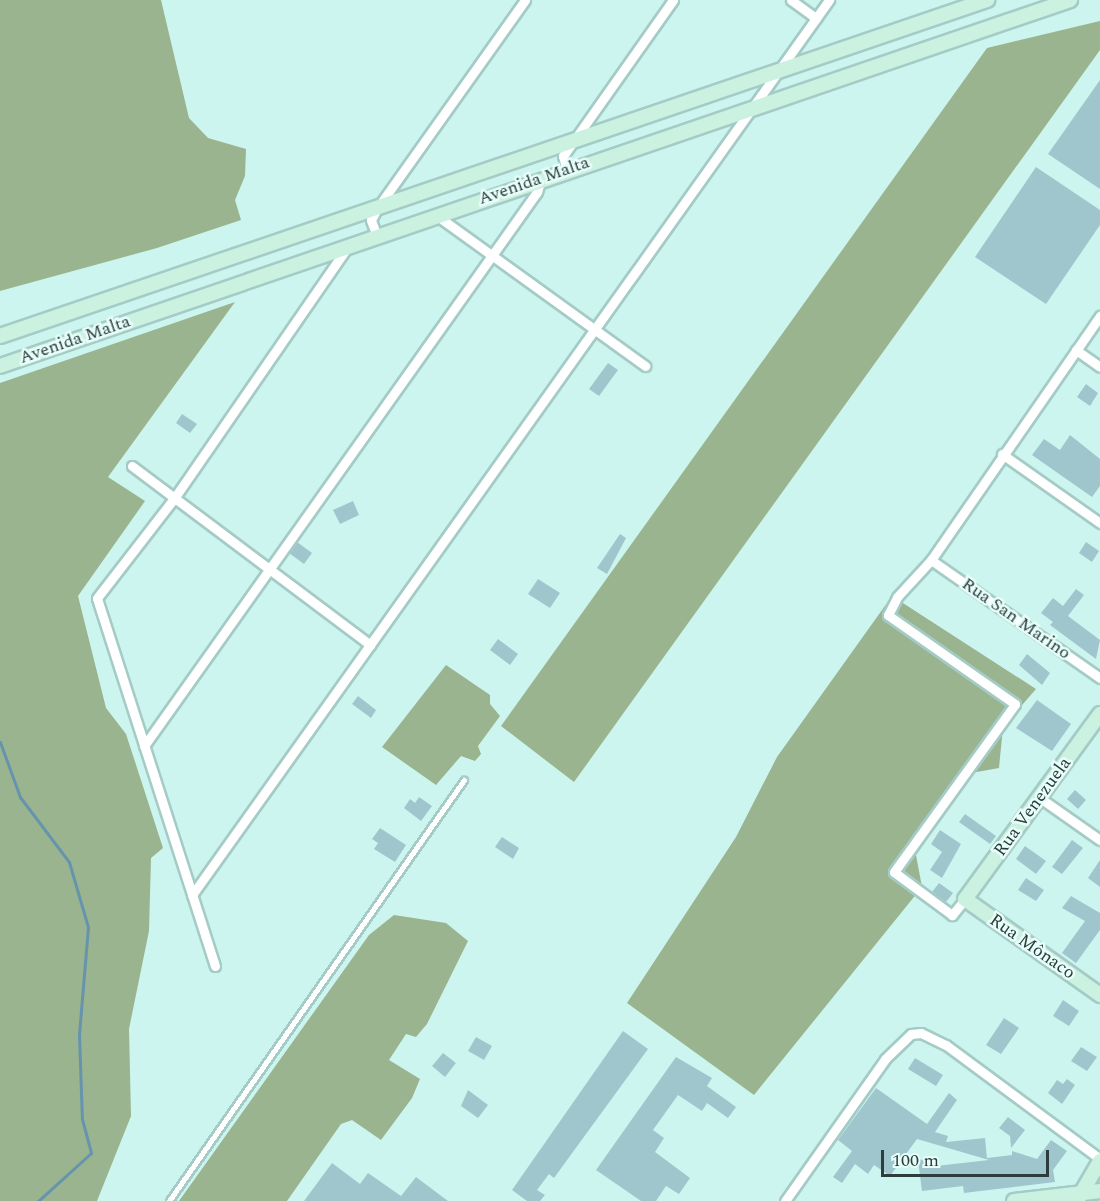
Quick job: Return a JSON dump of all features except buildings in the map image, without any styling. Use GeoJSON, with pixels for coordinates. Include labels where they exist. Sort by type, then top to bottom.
{"type":"FeatureCollection","features":[{"type":"Feature","properties":{"kind":"street"},"geometry":{"type":"LineString","coordinates":[[376,236],[371,220],[378,207],[525,0]]}},
{"type":"Feature","properties":{"kind":"street"},"geometry":{"type":"LineString","coordinates":[[567,170],[563,156],[673,0]]}},
{"type":"Feature","properties":{"kind":"street"},"geometry":{"type":"LineString","coordinates":[[791,0],[816,18]]}},
{"type":"Feature","properties":{"kind":"street"},"geometry":{"type":"LineString","coordinates":[[192,895],[783,69],[829,0]]}},
{"type":"Feature","properties":{"kind":"street","name":"Avenida Malta"},"geometry":{"type":"LineString","coordinates":[[0,336],[783,69],[972,2],[987,0]]}},
{"type":"Feature","properties":{"kind":"street","name":"Avenida Malta"},"geometry":{"type":"LineString","coordinates":[[0,366],[567,170],[1070,0]]}},
{"type":"Feature","properties":{"kind":"street"},"geometry":{"type":"LineString","coordinates":[[144,746],[537,192],[541,179]]}},
{"type":"Feature","properties":{"kind":"street"},"geometry":{"type":"LineString","coordinates":[[436,215],[645,366]]}},
{"type":"Feature","properties":{"kind":"street"},"geometry":{"type":"LineString","coordinates":[[215,966],[97,598],[175,496],[349,245]]}},
{"type":"Feature","properties":{"kind":"street"},"geometry":{"type":"LineString","coordinates":[[965,899],[952,915],[894,872],[1015,704],[888,615],[897,597],[931,560],[1002,454],[1100,316]]}},
{"type":"Feature","properties":{"kind":"street"},"geometry":{"type":"LineString","coordinates":[[1076,350],[1100,367]]}},
{"type":"Feature","properties":{"kind":"street"},"geometry":{"type":"LineString","coordinates":[[1002,454],[1100,523]]}},
{"type":"Feature","properties":{"kind":"street"},"geometry":{"type":"LineString","coordinates":[[132,465],[271,567],[370,645]]}},
{"type":"Feature","properties":{"kind":"street","name":"Rua San Marino"},"geometry":{"type":"LineString","coordinates":[[931,560],[1100,678]]}},
{"type":"Feature","properties":{"kind":"street","name":"Rua Venezuela"},"geometry":{"type":"LineString","coordinates":[[965,899],[1100,714]]}},
{"type":"Feature","properties":{"kind":"street"},"geometry":{"type":"LineString","coordinates":[[1040,798],[1100,840]]}},
{"type":"Feature","properties":{"kind":"street","name":"Rua Mônaco"},"geometry":{"type":"LineString","coordinates":[[965,899],[1100,995]]}},
{"type":"Feature","properties":{"kind":"street"},"geometry":{"type":"LineString","coordinates":[[785,1201],[902,1038],[921,1033],[969,1062],[1100,1160],[1079,1197]]}},
{"type":"Feature","properties":{"kind":"street"},"geometry":{"type":"LineString","coordinates":[[1014,1201],[1079,1197],[1100,1191]]}},
{"type":"Feature","properties":{"kind":"lane"},"geometry":{"type":"LineString","coordinates":[[169,1201],[464,780]]}},
{"type":"Feature","properties":{"kind":"green space"},"geometry":{"type":"Polygon","coordinates":[[[0,0],[161,0],[189,118],[208,138],[246,149],[245,176],[235,200],[241,220],[157,248],[0,291],[0,0]]]}},
{"type":"Feature","properties":{"kind":"green space"},"geometry":{"type":"Polygon","coordinates":[[[1100,21],[1100,50],[574,782],[501,726],[987,48],[1100,21]]]}},
{"type":"Feature","properties":{"kind":"green space"},"geometry":{"type":"Polygon","coordinates":[[[235,302],[108,477],[145,501],[78,596],[106,708],[126,734],[163,848],[151,858],[149,931],[129,1029],[131,1116],[97,1201],[0,1201],[0,383],[235,302]]]}},
{"type":"Feature","properties":{"kind":"green space"},"geometry":{"type":"Polygon","coordinates":[[[892,596],[1036,689],[1003,727],[999,768],[971,773],[916,855],[922,887],[754,1095],[627,1003],[736,837],[777,757],[892,596]]]}},
{"type":"Feature","properties":{"kind":"green space"},"geometry":{"type":"Polygon","coordinates":[[[446,665],[490,695],[490,704],[500,716],[478,746],[481,754],[475,761],[461,756],[436,785],[382,747],[446,665]]]}},
{"type":"Feature","properties":{"kind":"green space"},"geometry":{"type":"Polygon","coordinates":[[[394,915],[446,923],[468,941],[427,1024],[416,1037],[406,1034],[389,1060],[420,1079],[412,1098],[381,1140],[352,1120],[341,1124],[287,1201],[179,1201],[369,935],[394,915]]]}},
{"type":"Feature","properties":{"kind":"waterway"},"geometry":{"type":"LineString","coordinates":[[0,742],[20,797],[69,862],[88,927],[79,1035],[82,1119],[91,1153],[38,1201]]}}]}
